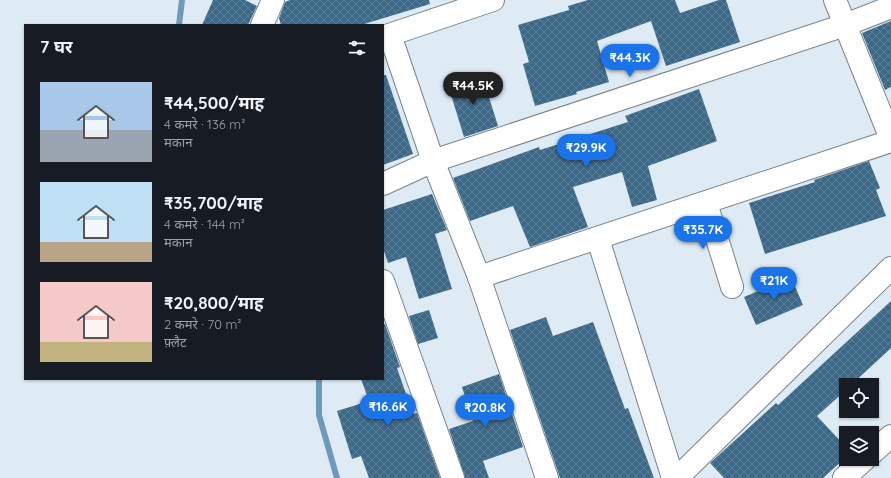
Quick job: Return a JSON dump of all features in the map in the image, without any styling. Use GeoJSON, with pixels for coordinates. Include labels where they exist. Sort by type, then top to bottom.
{"type":"FeatureCollection","features":[{"type":"Feature","properties":{"kind":"street"},"geometry":{"type":"LineString","coordinates":[[262,24],[273,0]]}},
{"type":"Feature","properties":{"kind":"street"},"geometry":{"type":"LineString","coordinates":[[479,277],[598,239],[891,140],[836,0]]}},
{"type":"Feature","properties":{"kind":"street"},"geometry":{"type":"LineString","coordinates":[[486,1],[387,36],[433,161],[479,277],[547,478]]}},
{"type":"Feature","properties":{"kind":"street"},"geometry":{"type":"LineString","coordinates":[[384,184],[433,161],[845,25],[891,7]]}},
{"type":"Feature","properties":{"kind":"street"},"geometry":{"type":"LineString","coordinates":[[706,203],[732,287]]}},
{"type":"Feature","properties":{"kind":"street"},"geometry":{"type":"LineString","coordinates":[[598,239],[673,478]]}},
{"type":"Feature","properties":{"kind":"street"},"geometry":{"type":"LineString","coordinates":[[677,478],[891,268]]}},
{"type":"Feature","properties":{"kind":"street"},"geometry":{"type":"LineString","coordinates":[[384,284],[453,478]]}},
{"type":"Feature","properties":{"kind":"street"},"geometry":{"type":"LineString","coordinates":[[879,447],[891,436]]}},
{"type":"Feature","properties":{"kind":"street"},"geometry":{"type":"LineString","coordinates":[[844,478],[858,466]]}},
{"type":"Feature","properties":{"kind":"building"},"geometry":{"type":"Polygon","coordinates":[[[213,0],[245,0],[257,6],[248,24],[202,24],[213,0]]]}},
{"type":"Feature","properties":{"kind":"building"},"geometry":{"type":"Polygon","coordinates":[[[290,0],[429,0],[430,4],[364,24],[281,24],[279,18],[285,2],[290,0]]]}},
{"type":"Feature","properties":{"kind":"building"},"geometry":{"type":"Polygon","coordinates":[[[588,0],[675,0],[680,13],[719,0],[726,0],[740,42],[666,66],[651,21],[597,41],[609,82],[576,92],[577,94],[535,106],[523,64],[529,62],[518,25],[569,10],[568,6],[588,0]]]}},
{"type":"Feature","properties":{"kind":"building"},"geometry":{"type":"Polygon","coordinates":[[[891,21],[891,87],[885,90],[862,33],[891,21]]]}},
{"type":"Feature","properties":{"kind":"building"},"geometry":{"type":"Polygon","coordinates":[[[384,75],[386,75],[413,154],[384,165],[384,75]]]}},
{"type":"Feature","properties":{"kind":"building"},"geometry":{"type":"Polygon","coordinates":[[[482,75],[498,126],[464,137],[448,85],[482,75]]]}},
{"type":"Feature","properties":{"kind":"building"},"geometry":{"type":"Polygon","coordinates":[[[699,89],[717,141],[648,166],[657,200],[632,207],[622,172],[573,187],[588,227],[530,247],[513,206],[470,221],[453,178],[539,147],[540,150],[628,122],[625,116],[699,89]]]}},
{"type":"Feature","properties":{"kind":"building"},"geometry":{"type":"Polygon","coordinates":[[[869,161],[880,188],[876,190],[886,216],[765,254],[749,203],[815,182],[814,180],[869,161]]]}},
{"type":"Feature","properties":{"kind":"building"},"geometry":{"type":"Polygon","coordinates":[[[432,194],[447,230],[435,234],[452,289],[419,299],[406,257],[388,263],[384,251],[384,210],[432,194]]]}},
{"type":"Feature","properties":{"kind":"building"},"geometry":{"type":"Polygon","coordinates":[[[791,277],[803,305],[756,325],[744,297],[791,277]]]}},
{"type":"Feature","properties":{"kind":"building"},"geometry":{"type":"Polygon","coordinates":[[[891,301],[891,348],[859,378],[839,378],[839,396],[817,416],[839,440],[839,463],[823,478],[724,478],[710,463],[776,403],[778,405],[891,301]]]}},
{"type":"Feature","properties":{"kind":"building"},"geometry":{"type":"Polygon","coordinates":[[[429,310],[438,338],[418,344],[409,316],[429,310]]]}},
{"type":"Feature","properties":{"kind":"building"},"geometry":{"type":"Polygon","coordinates":[[[546,317],[553,336],[593,322],[625,409],[628,408],[654,478],[560,478],[510,330],[546,317]]]}},
{"type":"Feature","properties":{"kind":"building"},"geometry":{"type":"Polygon","coordinates":[[[384,324],[400,367],[397,368],[413,414],[417,413],[440,478],[369,478],[361,456],[352,459],[337,411],[369,401],[361,380],[384,380],[384,324]]]}},
{"type":"Feature","properties":{"kind":"building"},"geometry":{"type":"Polygon","coordinates":[[[499,374],[523,447],[483,461],[489,478],[465,478],[449,429],[473,421],[462,387],[499,374]]]}},
{"type":"Feature","properties":{"kind":"waterway"},"geometry":{"type":"LineString","coordinates":[[179,24],[182,0]]}},
{"type":"Feature","properties":{"kind":"waterway"},"geometry":{"type":"LineString","coordinates":[[319,380],[319,415],[337,478]]}}]}
